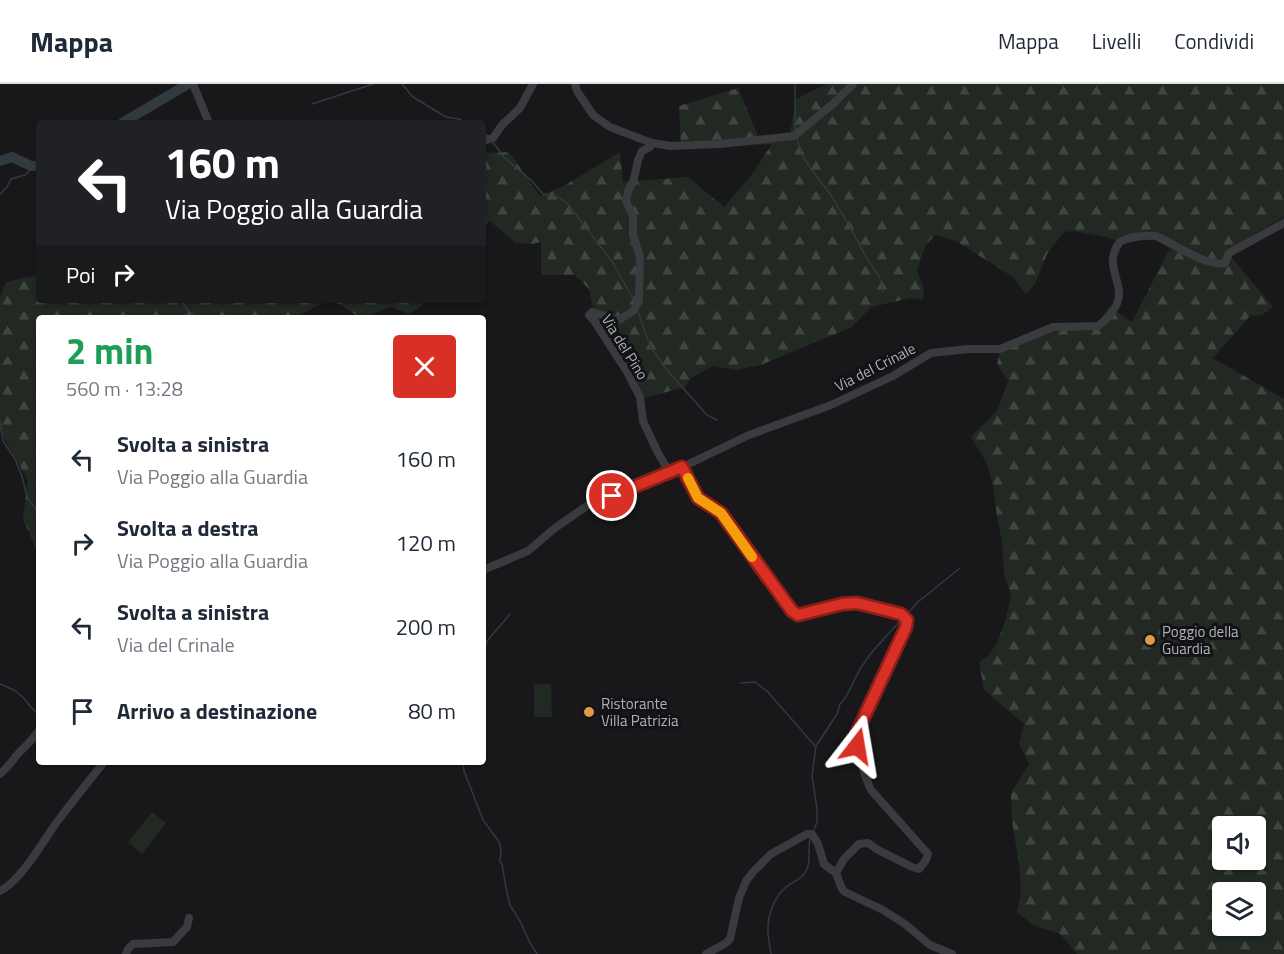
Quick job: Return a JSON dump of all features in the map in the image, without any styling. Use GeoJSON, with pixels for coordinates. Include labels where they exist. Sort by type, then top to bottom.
{"type":"FeatureCollection","features":[{"type":"Feature","properties":{"kind":"street"},"geometry":{"type":"LineString","coordinates":[[193,84],[208,120]]}},
{"type":"Feature","properties":{"kind":"street"},"geometry":{"type":"LineString","coordinates":[[486,140],[493,138],[502,125],[520,108],[533,84]]}},
{"type":"Feature","properties":{"kind":"street"},"geometry":{"type":"LineString","coordinates":[[574,84],[593,115],[610,127],[652,143],[670,146],[720,144],[794,136],[853,84]]}},
{"type":"Feature","properties":{"kind":"street","name":"Via del Pino"},"geometry":{"type":"LineString","coordinates":[[652,143],[650,147],[642,151],[626,201],[633,217],[633,235],[640,257],[639,301],[633,311],[619,320],[592,312],[588,315],[626,369],[640,397],[643,421],[670,473]]}},
{"type":"Feature","properties":{"kind":"street","name":"Via del Crinale"},"geometry":{"type":"LineString","coordinates":[[486,569],[528,551],[555,528],[591,503],[670,473],[749,435],[831,405],[893,376],[931,354],[968,349],[1000,349],[1053,327],[1098,326],[1118,304],[1120,293],[1112,261],[1118,244],[1123,240],[1147,234],[1156,236],[1207,262],[1218,264],[1225,262],[1229,253],[1284,222]]}},
{"type":"Feature","properties":{"kind":"street"},"geometry":{"type":"LineString","coordinates":[[682,467],[698,498],[721,513],[792,611],[798,615],[842,604],[857,603],[901,614],[907,620],[906,627],[857,732],[857,746],[866,778],[872,790],[928,854],[919,869],[868,843],[859,844],[844,859],[836,873]]}},
{"type":"Feature","properties":{"kind":"street"},"geometry":{"type":"LineString","coordinates":[[0,774],[36,735]]}},
{"type":"Feature","properties":{"kind":"street"},"geometry":{"type":"LineString","coordinates":[[0,891],[6,888],[22,870],[102,765]]}},
{"type":"Feature","properties":{"kind":"street"},"geometry":{"type":"LineString","coordinates":[[706,954],[730,939],[735,908],[742,889],[753,872],[771,854],[807,834],[812,834],[818,844],[824,864],[836,873],[845,892],[883,910],[905,924],[930,945],[952,954]]}},
{"type":"Feature","properties":{"kind":"street"},"geometry":{"type":"LineString","coordinates":[[126,954],[133,944],[173,942],[187,927],[189,918]]}},
{"type":"Feature","properties":{"kind":"green space"},"geometry":{"type":"Polygon","coordinates":[[[827,84],[1284,84],[1284,217],[1233,247],[1232,258],[1273,307],[1262,315],[1250,316],[1213,358],[1284,399],[1284,954],[1077,954],[1060,934],[1033,925],[1017,912],[1021,892],[1012,821],[1011,793],[1029,764],[1019,743],[1024,724],[984,690],[979,662],[989,655],[997,643],[1006,619],[1011,595],[1004,574],[1002,541],[993,485],[986,462],[971,437],[997,411],[1008,381],[997,364],[1002,344],[1054,324],[1097,324],[1109,307],[1132,322],[1171,246],[1148,236],[1122,243],[1107,237],[1073,231],[1064,232],[1047,254],[1035,284],[1026,294],[1013,277],[956,241],[935,235],[925,246],[917,271],[924,289],[923,300],[911,298],[871,307],[852,327],[761,365],[735,370],[713,366],[691,378],[685,387],[645,398],[630,368],[595,318],[589,289],[575,275],[541,275],[541,242],[516,243],[490,221],[486,224],[486,153],[509,152],[540,196],[562,187],[620,152],[623,182],[688,177],[724,207],[750,177],[772,144],[681,149],[679,106],[738,88],[758,136],[790,134],[796,99],[827,84]]]}},
{"type":"Feature","properties":{"kind":"green space"},"geometry":{"type":"Polygon","coordinates":[[[36,276],[36,303],[322,303],[300,315],[36,315],[36,550],[23,518],[28,480],[0,431],[0,297],[6,282],[36,276]]]}},
{"type":"Feature","properties":{"kind":"green space"},"geometry":{"type":"Polygon","coordinates":[[[335,303],[423,303],[409,314],[390,306],[371,315],[356,315],[335,303]]]}},
{"type":"Feature","properties":{"kind":"green space"},"geometry":{"type":"Polygon","coordinates":[[[534,684],[551,684],[552,717],[534,717],[534,684]]]}},
{"type":"Feature","properties":{"kind":"green space"},"geometry":{"type":"Polygon","coordinates":[[[152,812],[166,823],[142,854],[128,842],[152,812]]]}},
{"type":"Feature","properties":{"kind":"waterway"},"geometry":{"type":"LineString","coordinates":[[127,120],[188,84]]}},
{"type":"Feature","properties":{"kind":"waterway"},"geometry":{"type":"LineString","coordinates":[[312,104],[373,84]]}},
{"type":"Feature","properties":{"kind":"waterway"},"geometry":{"type":"LineString","coordinates":[[402,84],[413,97],[446,117],[461,120]]}},
{"type":"Feature","properties":{"kind":"waterway"},"geometry":{"type":"LineString","coordinates":[[795,84],[795,132]]}},
{"type":"Feature","properties":{"kind":"waterway"},"geometry":{"type":"LineString","coordinates":[[486,135],[490,137]]}},
{"type":"Feature","properties":{"kind":"waterway"},"geometry":{"type":"LineString","coordinates":[[798,138],[798,144],[805,159],[832,197],[879,276],[883,292]]}},
{"type":"Feature","properties":{"kind":"waterway"},"geometry":{"type":"LineString","coordinates":[[492,141],[504,157],[532,181],[543,194],[558,197],[568,204],[613,263],[634,301]]}},
{"type":"Feature","properties":{"kind":"waterway"},"geometry":{"type":"LineString","coordinates":[[0,161],[12,157],[36,166]]}},
{"type":"Feature","properties":{"kind":"waterway"},"geometry":{"type":"LineString","coordinates":[[0,194],[11,179],[25,175],[34,166]]}},
{"type":"Feature","properties":{"kind":"waterway"},"geometry":{"type":"LineString","coordinates":[[183,303],[194,315]]}},
{"type":"Feature","properties":{"kind":"waterway"},"geometry":{"type":"LineString","coordinates":[[637,309],[650,346],[666,369],[707,415],[717,420]]}},
{"type":"Feature","properties":{"kind":"waterway"},"geometry":{"type":"LineString","coordinates":[[0,421],[3,441],[15,459],[27,497],[36,510]]}},
{"type":"Feature","properties":{"kind":"waterway"},"geometry":{"type":"LineString","coordinates":[[907,614],[918,602],[960,568]]}},
{"type":"Feature","properties":{"kind":"waterway"},"geometry":{"type":"LineString","coordinates":[[486,644],[510,614]]}},
{"type":"Feature","properties":{"kind":"waterway"},"geometry":{"type":"LineString","coordinates":[[813,832],[817,822],[812,776],[816,746],[837,714],[840,704],[860,669],[900,621]]}},
{"type":"Feature","properties":{"kind":"waterway"},"geometry":{"type":"LineString","coordinates":[[741,683],[755,682],[768,692],[815,746]]}},
{"type":"Feature","properties":{"kind":"waterway"},"geometry":{"type":"LineString","coordinates":[[0,684],[17,692],[36,712]]}},
{"type":"Feature","properties":{"kind":"waterway"},"geometry":{"type":"LineString","coordinates":[[463,765],[483,820],[499,842],[500,862],[510,905],[537,954]]}},
{"type":"Feature","properties":{"kind":"waterway"},"geometry":{"type":"LineString","coordinates":[[771,954],[768,925],[772,908],[781,892],[802,877],[806,871],[809,863],[810,839]]}},
{"type":"Feature","properties":{"kind":"slow traffic"},"geometry":{"type":"LineString","coordinates":[[688,478],[698,498],[721,513],[752,557]]}},
{"type":"Feature","properties":{"kind":"place","name":"Poggio della Guardia"},"geometry":{"type":"Point","coordinates":[1150,640]}},
{"type":"Feature","properties":{"kind":"place","name":"Ristorante Villa Patrizia"},"geometry":{"type":"Point","coordinates":[589,712]}},
{"type":"Feature","properties":{"kind":"route"},"geometry":{"type":"LineString","coordinates":[[612,496],[682,467],[698,498],[721,513],[792,611],[798,615],[842,604],[857,603],[901,614],[907,620],[906,627],[857,732],[857,746]]}}]}
